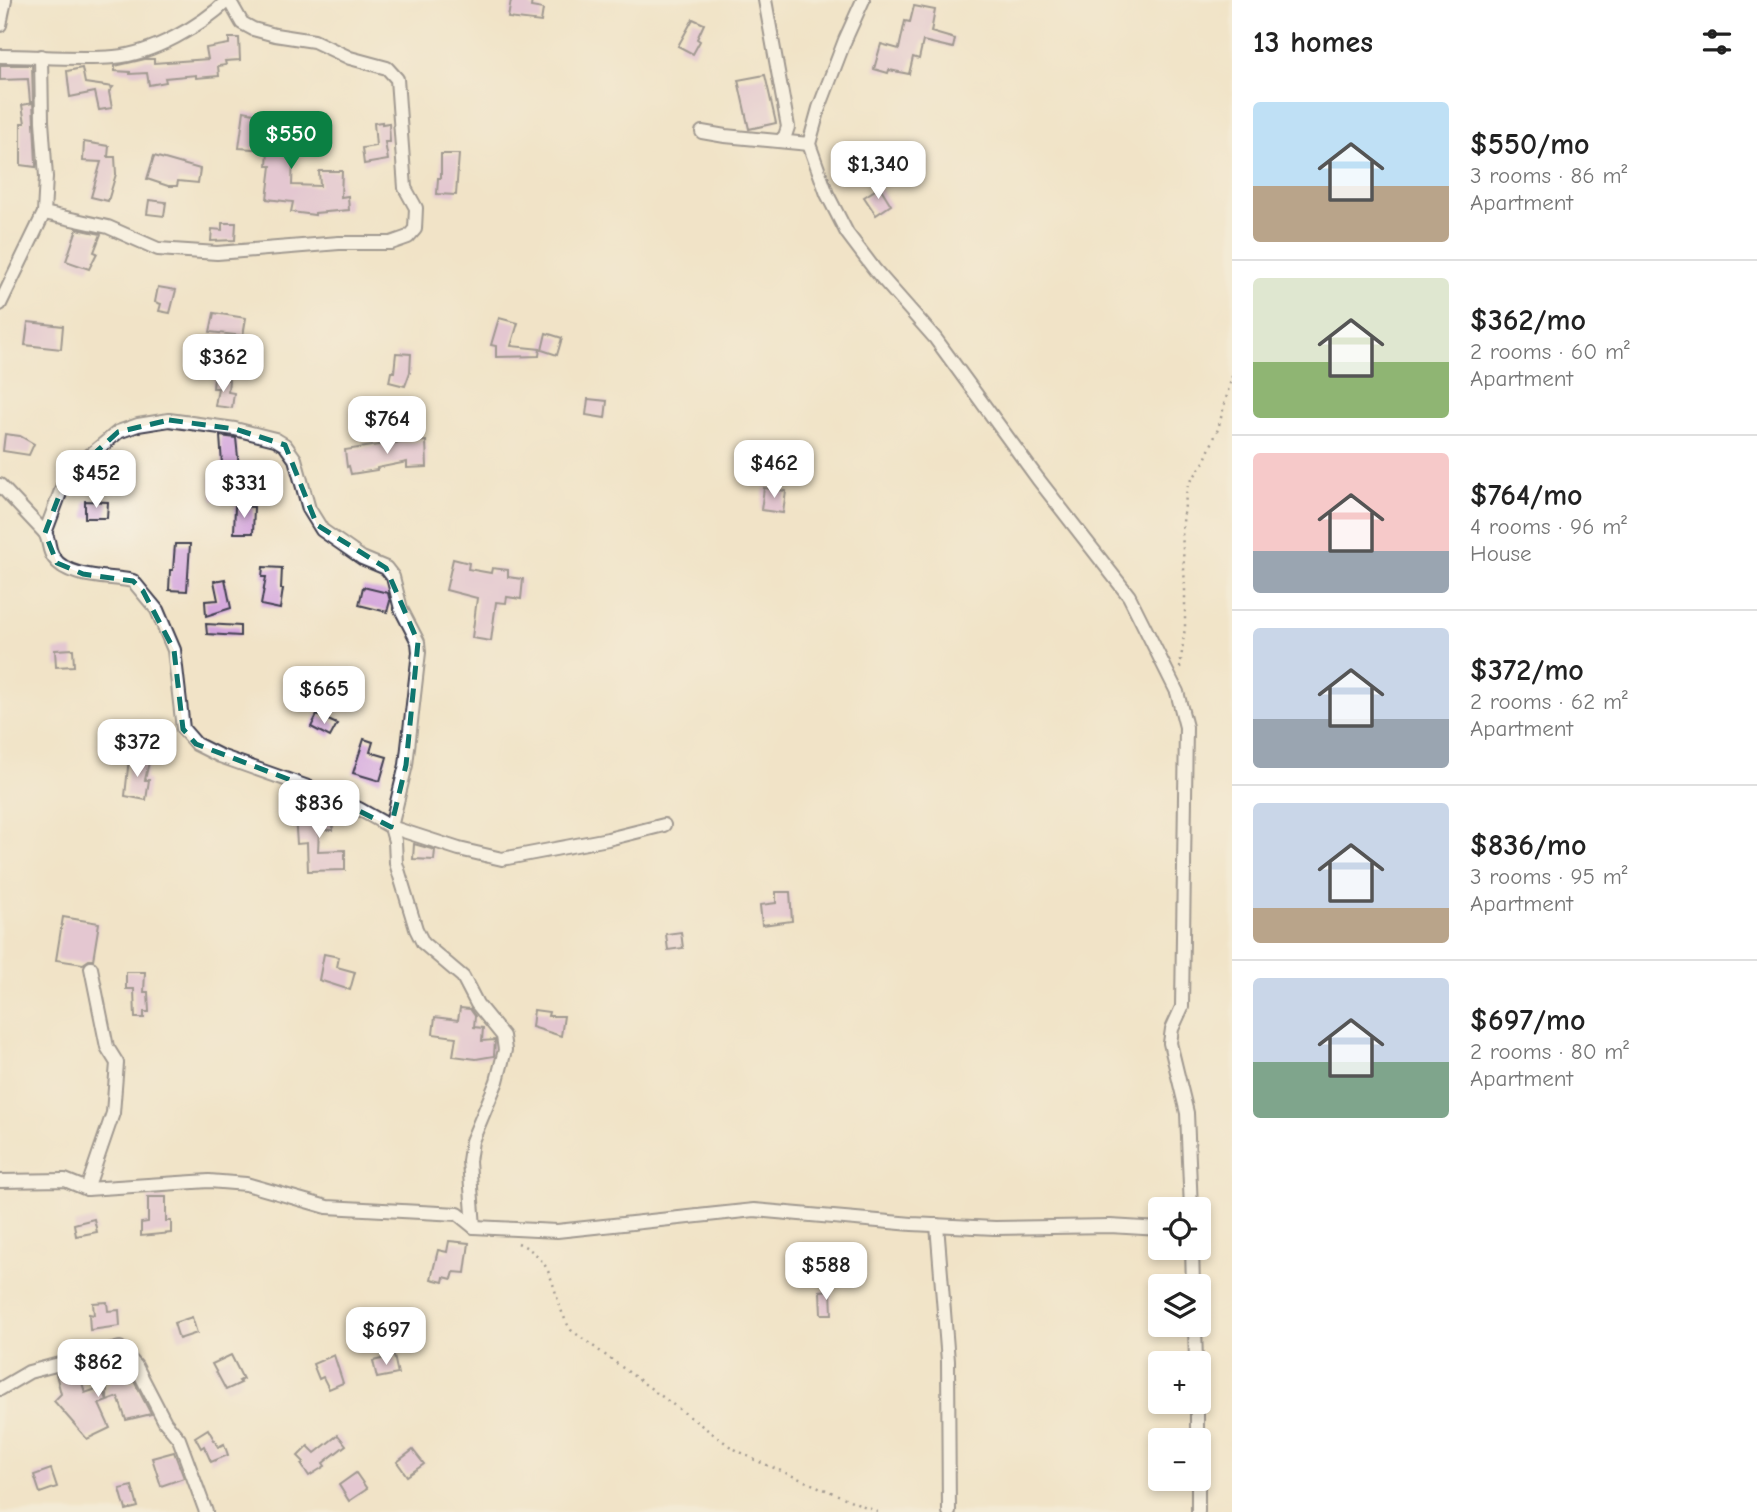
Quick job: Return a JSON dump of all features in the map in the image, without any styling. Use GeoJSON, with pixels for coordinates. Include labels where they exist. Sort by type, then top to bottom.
{"type":"FeatureCollection","features":[{"type":"Feature","properties":{"kind":"street"},"geometry":{"type":"LineString","coordinates":[[0,25],[5,0]]}},
{"type":"Feature","properties":{"kind":"street"},"geometry":{"type":"LineString","coordinates":[[0,56],[116,57],[165,43],[203,21],[229,0],[242,23],[253,29],[314,41],[350,58],[387,68],[397,79],[403,177],[405,188],[416,208],[415,229],[408,237],[391,243],[339,243],[217,253],[158,249],[108,227],[44,213]]}},
{"type":"Feature","properties":{"kind":"street"},"geometry":{"type":"LineString","coordinates":[[765,0],[788,127],[780,141]]}},
{"type":"Feature","properties":{"kind":"street"},"geometry":{"type":"LineString","coordinates":[[863,0],[836,63],[809,144],[827,194],[847,233],[875,270],[935,338],[1038,479],[1129,596],[1177,692],[1186,727],[1182,1007],[1172,1029],[1170,1043],[1187,1113],[1190,1197]]}},
{"type":"Feature","properties":{"kind":"street"},"geometry":{"type":"LineString","coordinates":[[0,304],[44,213],[46,177],[41,56]]}},
{"type":"Feature","properties":{"kind":"street"},"geometry":{"type":"LineString","coordinates":[[702,132],[809,144]]}},
{"type":"Feature","properties":{"kind":"street"},"geometry":{"type":"LineString","coordinates":[[45,533],[65,480],[78,465],[118,432],[138,425],[169,420],[235,429],[275,439],[285,445],[295,459],[309,509],[317,525],[362,558],[386,568],[393,577],[401,610],[418,642],[405,765],[391,827],[396,863],[415,929],[423,943],[463,977],[477,1004],[502,1036],[505,1050],[497,1080],[472,1141],[469,1161],[474,1227]]}},
{"type":"Feature","properties":{"kind":"street"},"geometry":{"type":"LineString","coordinates":[[0,485],[45,533],[51,555],[57,563],[83,574],[133,581],[157,610],[174,650],[183,729],[196,744],[258,771],[321,792],[391,827],[459,849],[502,859],[608,839],[664,825]]}},
{"type":"Feature","properties":{"kind":"street"},"geometry":{"type":"LineString","coordinates":[[87,1189],[113,1113],[117,1063],[107,1047],[91,968]]}},
{"type":"Feature","properties":{"kind":"street"},"geometry":{"type":"LineString","coordinates":[[0,1181],[65,1180],[87,1189],[209,1181],[246,1184],[327,1207],[458,1214],[474,1227],[557,1231],[754,1210],[995,1228],[1110,1226],[1148,1228]]}},
{"type":"Feature","properties":{"kind":"street"},"geometry":{"type":"LineString","coordinates":[[937,1225],[948,1361],[949,1512]]}},
{"type":"Feature","properties":{"kind":"street"},"geometry":{"type":"LineString","coordinates":[[0,1389],[29,1372],[120,1348],[136,1366],[165,1422],[179,1439],[206,1512]]}},
{"type":"Feature","properties":{"kind":"street"},"geometry":{"type":"LineString","coordinates":[[1198,1491],[1198,1512]]}},
{"type":"Feature","properties":{"kind":"path"},"geometry":{"type":"LineString","coordinates":[[1180,670],[1185,626],[1182,531],[1186,487],[1204,462],[1218,429],[1232,376]]}},
{"type":"Feature","properties":{"kind":"path"},"geometry":{"type":"LineString","coordinates":[[512,1240],[529,1248],[542,1259],[550,1273],[561,1314],[571,1330],[731,1447],[755,1460],[878,1512]]}},
{"type":"Feature","properties":{"kind":"highlighted area"},"geometry":{"type":"Polygon","coordinates":[[[169,420],[235,429],[285,445],[317,525],[386,568],[418,642],[406,765],[391,827],[322,792],[196,744],[183,729],[174,650],[143,591],[133,581],[83,574],[57,563],[45,533],[65,480],[118,432],[169,420]]]}},
{"type":"Feature","properties":{"kind":"building"},"geometry":{"type":"Polygon","coordinates":[[[511,0],[532,0],[531,7],[543,9],[541,22],[508,18],[511,0]]]}},
{"type":"Feature","properties":{"kind":"building"},"geometry":{"type":"Polygon","coordinates":[[[914,6],[935,10],[931,32],[955,39],[953,48],[923,41],[919,59],[913,57],[909,74],[874,69],[881,44],[899,49],[905,21],[910,22],[914,6]]]}},
{"type":"Feature","properties":{"kind":"building"},"geometry":{"type":"Polygon","coordinates":[[[693,19],[704,24],[693,54],[678,46],[693,19]]]}},
{"type":"Feature","properties":{"kind":"building"},"geometry":{"type":"Polygon","coordinates":[[[229,38],[239,38],[240,60],[225,61],[226,65],[218,66],[219,76],[165,78],[166,82],[149,85],[147,73],[115,71],[115,66],[145,59],[154,59],[154,63],[208,59],[206,48],[229,44],[229,38]]]}},
{"type":"Feature","properties":{"kind":"building"},"geometry":{"type":"Polygon","coordinates":[[[0,65],[32,65],[33,102],[30,102],[28,79],[0,80],[0,65]]]}},
{"type":"Feature","properties":{"kind":"building"},"geometry":{"type":"Polygon","coordinates":[[[82,68],[85,83],[113,87],[109,92],[112,108],[99,110],[95,92],[70,97],[67,71],[82,68]]]}},
{"type":"Feature","properties":{"kind":"building"},"geometry":{"type":"Polygon","coordinates":[[[765,75],[776,123],[749,129],[738,80],[765,75]]]}},
{"type":"Feature","properties":{"kind":"building"},"geometry":{"type":"Polygon","coordinates":[[[33,103],[36,167],[21,165],[21,123],[25,123],[22,105],[33,103]]]}},
{"type":"Feature","properties":{"kind":"building"},"geometry":{"type":"Polygon","coordinates":[[[244,111],[259,114],[258,121],[285,125],[281,155],[293,155],[292,185],[320,186],[319,171],[342,171],[341,197],[348,196],[349,210],[315,215],[291,212],[293,202],[267,199],[271,166],[267,166],[268,150],[239,148],[244,111]]]}},
{"type":"Feature","properties":{"kind":"building"},"geometry":{"type":"Polygon","coordinates":[[[374,123],[389,123],[390,142],[385,142],[388,160],[364,164],[362,148],[376,146],[374,123]]]}},
{"type":"Feature","properties":{"kind":"building"},"geometry":{"type":"Polygon","coordinates":[[[84,142],[109,146],[108,157],[115,157],[116,174],[108,201],[91,197],[101,162],[83,161],[84,142]]]}},
{"type":"Feature","properties":{"kind":"building"},"geometry":{"type":"Polygon","coordinates":[[[441,154],[459,154],[456,195],[437,194],[438,178],[441,178],[441,154]]]}},
{"type":"Feature","properties":{"kind":"building"},"geometry":{"type":"Polygon","coordinates":[[[154,156],[200,169],[198,183],[178,181],[177,186],[168,186],[147,179],[154,156]]]}},
{"type":"Feature","properties":{"kind":"building"},"geometry":{"type":"Polygon","coordinates":[[[880,187],[891,205],[876,215],[864,197],[880,187]]]}},
{"type":"Feature","properties":{"kind":"building"},"geometry":{"type":"Polygon","coordinates":[[[149,200],[166,202],[164,216],[147,214],[149,200]]]}},
{"type":"Feature","properties":{"kind":"building"},"geometry":{"type":"Polygon","coordinates":[[[222,223],[236,223],[235,240],[211,241],[212,229],[222,230],[222,223]]]}},
{"type":"Feature","properties":{"kind":"building"},"geometry":{"type":"Polygon","coordinates":[[[77,229],[101,234],[94,252],[97,253],[89,269],[66,261],[77,229]]]}},
{"type":"Feature","properties":{"kind":"building"},"geometry":{"type":"Polygon","coordinates":[[[158,287],[176,290],[170,313],[159,311],[161,304],[155,302],[158,287]]]}},
{"type":"Feature","properties":{"kind":"building"},"geometry":{"type":"Polygon","coordinates":[[[214,313],[246,318],[243,336],[210,332],[214,313]]]}},
{"type":"Feature","properties":{"kind":"building"},"geometry":{"type":"Polygon","coordinates":[[[499,318],[518,323],[511,346],[540,349],[539,356],[496,357],[496,346],[491,345],[499,318]]]}},
{"type":"Feature","properties":{"kind":"building"},"geometry":{"type":"Polygon","coordinates":[[[28,322],[63,326],[61,349],[25,345],[28,322]]]}},
{"type":"Feature","properties":{"kind":"building"},"geometry":{"type":"Polygon","coordinates":[[[546,333],[562,338],[557,355],[542,350],[546,333]]]}},
{"type":"Feature","properties":{"kind":"building"},"geometry":{"type":"Polygon","coordinates":[[[396,353],[411,354],[410,372],[405,386],[389,382],[391,372],[394,372],[396,353]]]}},
{"type":"Feature","properties":{"kind":"building"},"geometry":{"type":"Polygon","coordinates":[[[214,378],[229,380],[228,392],[234,393],[232,408],[215,406],[218,388],[213,388],[214,378]]]}},
{"type":"Feature","properties":{"kind":"building"},"geometry":{"type":"Polygon","coordinates":[[[588,399],[607,401],[605,418],[586,415],[588,399]]]}},
{"type":"Feature","properties":{"kind":"building"},"geometry":{"type":"Polygon","coordinates":[[[5,434],[20,436],[34,444],[29,455],[3,451],[5,434]]]}},
{"type":"Feature","properties":{"kind":"building"},"geometry":{"type":"Polygon","coordinates":[[[220,436],[236,438],[242,497],[213,500],[211,479],[223,478],[220,436]]]}},
{"type":"Feature","properties":{"kind":"building"},"geometry":{"type":"Polygon","coordinates":[[[426,441],[427,467],[407,468],[407,462],[351,474],[349,466],[347,467],[345,450],[426,441]]]}},
{"type":"Feature","properties":{"kind":"building"},"geometry":{"type":"Polygon","coordinates":[[[764,488],[786,491],[783,513],[761,510],[764,488]]]}},
{"type":"Feature","properties":{"kind":"building"},"geometry":{"type":"Polygon","coordinates":[[[85,501],[108,502],[107,518],[85,518],[85,501]]]}},
{"type":"Feature","properties":{"kind":"building"},"geometry":{"type":"Polygon","coordinates":[[[235,506],[254,507],[253,533],[234,533],[235,506]]]}},
{"type":"Feature","properties":{"kind":"building"},"geometry":{"type":"Polygon","coordinates":[[[175,544],[190,544],[187,591],[169,590],[175,544]]]}},
{"type":"Feature","properties":{"kind":"building"},"geometry":{"type":"Polygon","coordinates":[[[453,559],[469,563],[468,569],[491,573],[492,568],[508,570],[508,577],[523,579],[521,599],[507,597],[506,603],[496,602],[491,641],[472,638],[477,598],[446,590],[453,559]]]}},
{"type":"Feature","properties":{"kind":"building"},"geometry":{"type":"Polygon","coordinates":[[[263,567],[282,568],[280,609],[261,605],[266,577],[262,577],[263,567]]]}},
{"type":"Feature","properties":{"kind":"building"},"geometry":{"type":"Polygon","coordinates":[[[225,579],[231,608],[206,616],[205,601],[218,600],[214,581],[225,579]]]}},
{"type":"Feature","properties":{"kind":"building"},"geometry":{"type":"Polygon","coordinates":[[[363,587],[388,593],[390,601],[387,612],[359,605],[363,587]]]}},
{"type":"Feature","properties":{"kind":"building"},"geometry":{"type":"Polygon","coordinates":[[[206,624],[240,626],[240,636],[207,634],[206,624]]]}},
{"type":"Feature","properties":{"kind":"building"},"geometry":{"type":"Polygon","coordinates":[[[73,649],[74,666],[56,667],[55,650],[73,649]]]}},
{"type":"Feature","properties":{"kind":"building"},"geometry":{"type":"Polygon","coordinates":[[[317,715],[337,724],[330,737],[311,727],[317,715]]]}},
{"type":"Feature","properties":{"kind":"building"},"geometry":{"type":"Polygon","coordinates":[[[364,739],[373,742],[370,752],[387,757],[380,781],[353,773],[364,739]]]}},
{"type":"Feature","properties":{"kind":"building"},"geometry":{"type":"Polygon","coordinates":[[[129,758],[149,762],[145,780],[149,780],[146,800],[125,796],[129,758]]]}},
{"type":"Feature","properties":{"kind":"building"},"geometry":{"type":"Polygon","coordinates":[[[332,807],[333,830],[319,830],[318,851],[345,850],[345,870],[308,871],[307,843],[297,844],[295,815],[312,814],[312,809],[332,807]]]}},
{"type":"Feature","properties":{"kind":"building"},"geometry":{"type":"Polygon","coordinates":[[[414,844],[435,850],[434,860],[413,859],[414,844]]]}},
{"type":"Feature","properties":{"kind":"building"},"geometry":{"type":"Polygon","coordinates":[[[776,892],[790,892],[792,921],[762,925],[760,905],[776,903],[776,892]]]}},
{"type":"Feature","properties":{"kind":"building"},"geometry":{"type":"Polygon","coordinates":[[[63,917],[99,923],[93,960],[83,964],[56,960],[63,917]]]}},
{"type":"Feature","properties":{"kind":"building"},"geometry":{"type":"Polygon","coordinates":[[[681,932],[683,948],[668,950],[666,934],[681,932]]]}},
{"type":"Feature","properties":{"kind":"building"},"geometry":{"type":"Polygon","coordinates":[[[324,954],[339,957],[337,967],[355,972],[350,990],[319,980],[324,954]]]}},
{"type":"Feature","properties":{"kind":"building"},"geometry":{"type":"Polygon","coordinates":[[[126,972],[145,972],[144,992],[148,992],[149,1012],[144,1012],[144,1018],[135,1018],[134,989],[126,989],[126,972]]]}},
{"type":"Feature","properties":{"kind":"building"},"geometry":{"type":"Polygon","coordinates":[[[460,1008],[470,1009],[475,1016],[474,1027],[483,1028],[482,1041],[495,1040],[494,1056],[476,1059],[453,1056],[456,1037],[433,1034],[435,1017],[458,1020],[460,1008]]]}},
{"type":"Feature","properties":{"kind":"building"},"geometry":{"type":"Polygon","coordinates":[[[534,1010],[549,1012],[548,1016],[564,1016],[561,1036],[532,1027],[534,1010]]]}},
{"type":"Feature","properties":{"kind":"building"},"geometry":{"type":"Polygon","coordinates":[[[148,1197],[166,1197],[166,1221],[171,1221],[171,1233],[141,1236],[141,1223],[148,1222],[148,1197]]]}},
{"type":"Feature","properties":{"kind":"building"},"geometry":{"type":"Polygon","coordinates":[[[94,1219],[97,1232],[76,1236],[74,1224],[94,1219]]]}},
{"type":"Feature","properties":{"kind":"building"},"geometry":{"type":"Polygon","coordinates":[[[449,1241],[469,1243],[465,1273],[454,1272],[452,1279],[444,1277],[443,1282],[431,1279],[438,1250],[447,1252],[449,1241]]]}},
{"type":"Feature","properties":{"kind":"building"},"geometry":{"type":"Polygon","coordinates":[[[831,1290],[832,1314],[821,1314],[820,1291],[831,1290]]]}},
{"type":"Feature","properties":{"kind":"building"},"geometry":{"type":"Polygon","coordinates":[[[107,1302],[108,1311],[119,1310],[120,1326],[90,1330],[89,1314],[94,1315],[93,1303],[107,1302]]]}},
{"type":"Feature","properties":{"kind":"building"},"geometry":{"type":"Polygon","coordinates":[[[192,1317],[197,1333],[179,1339],[174,1323],[192,1317]]]}},
{"type":"Feature","properties":{"kind":"building"},"geometry":{"type":"Polygon","coordinates":[[[231,1355],[243,1379],[239,1381],[241,1383],[226,1390],[212,1364],[231,1355]]]}},
{"type":"Feature","properties":{"kind":"building"},"geometry":{"type":"Polygon","coordinates":[[[334,1355],[343,1383],[329,1389],[323,1377],[319,1379],[313,1364],[334,1355]]]}},
{"type":"Feature","properties":{"kind":"building"},"geometry":{"type":"Polygon","coordinates":[[[394,1356],[398,1374],[377,1378],[373,1361],[394,1356]]]}},
{"type":"Feature","properties":{"kind":"building"},"geometry":{"type":"Polygon","coordinates":[[[117,1358],[124,1366],[129,1383],[134,1381],[151,1414],[126,1420],[118,1397],[99,1404],[110,1428],[87,1439],[54,1401],[61,1394],[56,1374],[78,1368],[85,1393],[102,1387],[107,1400],[107,1386],[111,1385],[106,1361],[117,1358]]]}},
{"type":"Feature","properties":{"kind":"building"},"geometry":{"type":"Polygon","coordinates":[[[208,1429],[218,1447],[224,1444],[228,1455],[211,1462],[204,1446],[201,1448],[195,1437],[208,1429]]]}},
{"type":"Feature","properties":{"kind":"building"},"geometry":{"type":"Polygon","coordinates":[[[338,1435],[346,1445],[323,1463],[325,1466],[309,1476],[301,1464],[304,1462],[298,1456],[308,1446],[315,1453],[338,1435]]]}},
{"type":"Feature","properties":{"kind":"building"},"geometry":{"type":"Polygon","coordinates":[[[413,1450],[424,1464],[407,1476],[397,1462],[413,1450]]]}},
{"type":"Feature","properties":{"kind":"building"},"geometry":{"type":"Polygon","coordinates":[[[174,1452],[184,1478],[161,1486],[152,1458],[174,1452]]]}},
{"type":"Feature","properties":{"kind":"building"},"geometry":{"type":"Polygon","coordinates":[[[51,1469],[57,1487],[40,1493],[34,1475],[51,1469]]]}},
{"type":"Feature","properties":{"kind":"building"},"geometry":{"type":"Polygon","coordinates":[[[356,1473],[367,1489],[349,1501],[339,1485],[356,1473]]]}},
{"type":"Feature","properties":{"kind":"building"},"geometry":{"type":"Polygon","coordinates":[[[132,1486],[138,1507],[126,1510],[120,1489],[132,1486]]]}}]}
